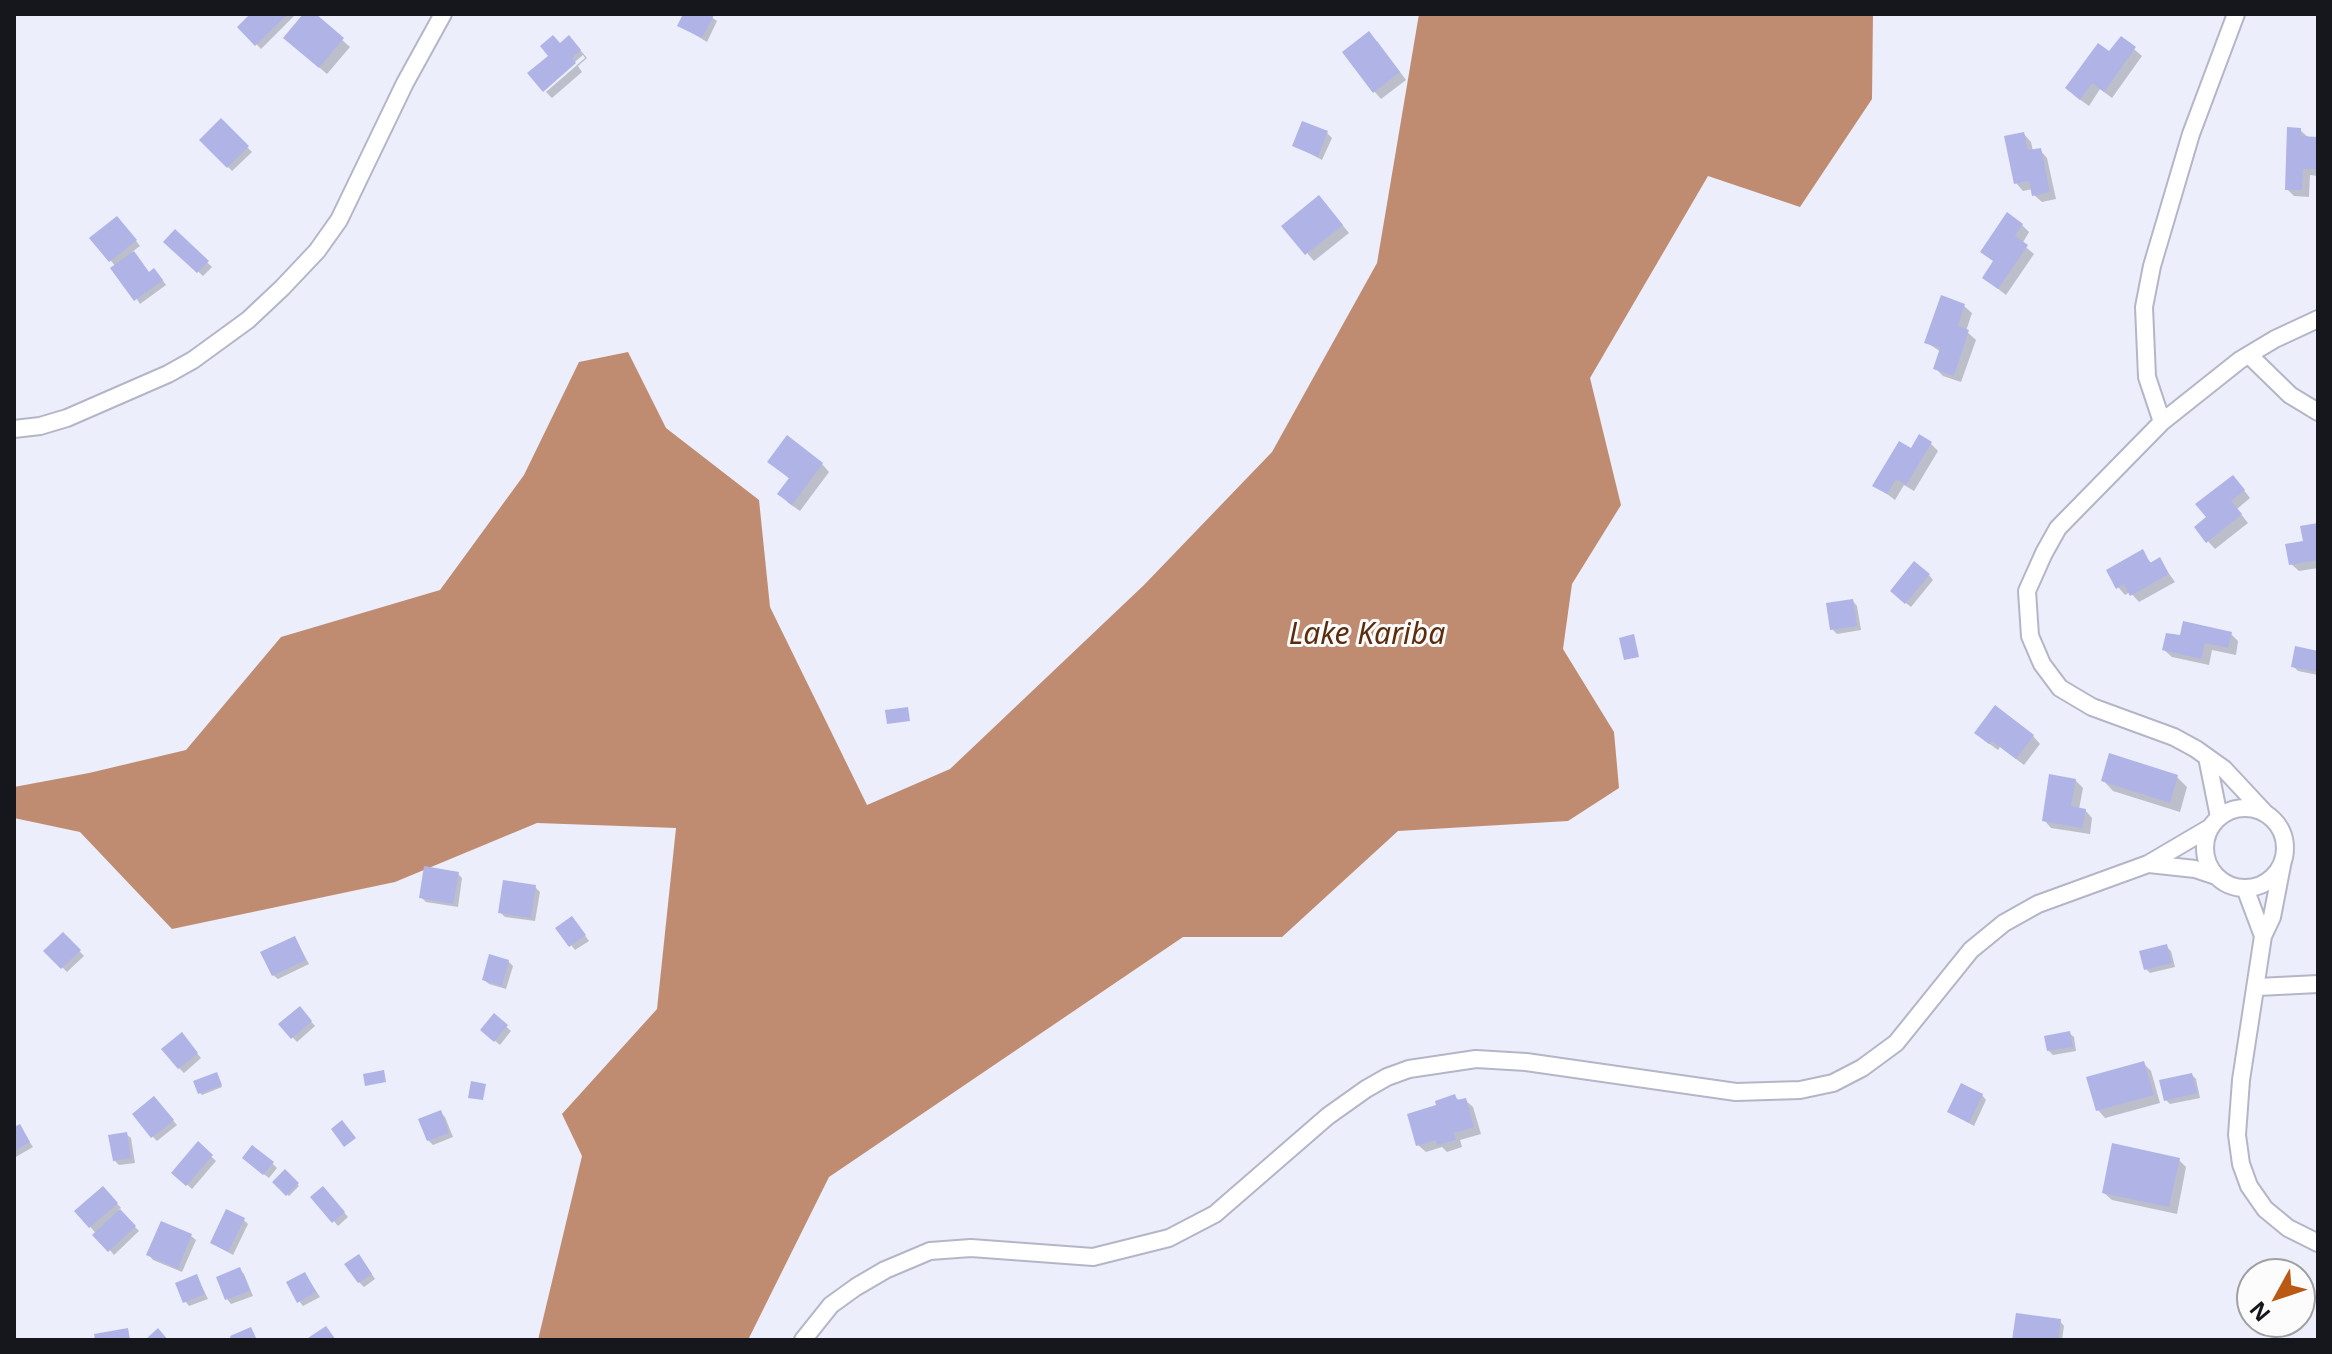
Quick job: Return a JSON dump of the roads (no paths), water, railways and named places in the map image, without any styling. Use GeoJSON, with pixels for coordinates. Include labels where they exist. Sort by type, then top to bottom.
{"type":"FeatureCollection","features":[{"type":"Feature","properties":{"kind":"street"},"geometry":{"type":"LineString","coordinates":[[14,429],[67,418],[168,374],[248,320],[282,288],[317,251],[339,220],[405,83],[443,14]]}},
{"type":"Feature","properties":{"kind":"street"},"geometry":{"type":"LineString","coordinates":[[2162,422],[2147,377],[2144,307],[2152,266],[2191,134],[2236,14]]}},
{"type":"Feature","properties":{"kind":"street"},"geometry":{"type":"LineString","coordinates":[[2318,319],[2249,355],[2162,422],[2058,528],[2027,591],[2030,636],[2042,664],[2060,688],[2092,707],[2174,737],[2207,757],[2224,769],[2275,821],[2282,833],[2285,847],[2283,860],[2272,917],[2263,936],[2258,987],[2236,1119],[2241,1164],[2249,1186],[2265,1209],[2288,1228],[2318,1243]]}},
{"type":"Feature","properties":{"kind":"street"},"geometry":{"type":"LineString","coordinates":[[2249,355],[2290,395],[2318,412]]}},
{"type":"Feature","properties":{"kind":"street"},"geometry":{"type":"LineString","coordinates":[[2207,757],[2215,822],[2206,839],[2205,852],[2216,876]]}},
{"type":"Feature","properties":{"kind":"street"},"geometry":{"type":"LineString","coordinates":[[803,1340],[831,1305],[856,1287],[885,1270],[930,1251],[971,1248],[1093,1257],[1169,1238],[1215,1214],[1341,1107],[1387,1077],[1409,1069],[1476,1059],[1526,1062],[1736,1092],[1800,1090],[1833,1083],[1862,1068],[1896,1043],[1971,950],[2004,923],[2038,904],[2148,864],[2230,810],[2242,808],[2266,814]]}},
{"type":"Feature","properties":{"kind":"street"},"geometry":{"type":"LineString","coordinates":[[2148,864],[2195,869],[2230,885],[2245,888],[2269,881],[2283,860]]}},
{"type":"Feature","properties":{"kind":"street"},"geometry":{"type":"LineString","coordinates":[[2245,888],[2263,936]]}},
{"type":"Feature","properties":{"kind":"street"},"geometry":{"type":"LineString","coordinates":[[2258,987],[2318,984]]}},
{"type":"Feature","properties":{"kind":"water","name":"Lake Kariba"},"geometry":{"type":"Polygon","coordinates":[[[1419,14],[1873,14],[1872,99],[1800,207],[1708,176],[1590,378],[1621,505],[1572,584],[1563,649],[1614,732],[1619,788],[1568,821],[1398,831],[1282,937],[1183,937],[829,1177],[748,1340],[538,1340],[582,1156],[562,1114],[657,1009],[676,828],[537,823],[395,882],[172,929],[80,832],[14,818],[14,787],[186,750],[281,637],[440,590],[524,475],[579,362],[628,352],[666,428],[759,500],[770,607],[867,805],[950,769],[1144,585],[1272,452],[1377,263],[1419,14]]]}}]}
